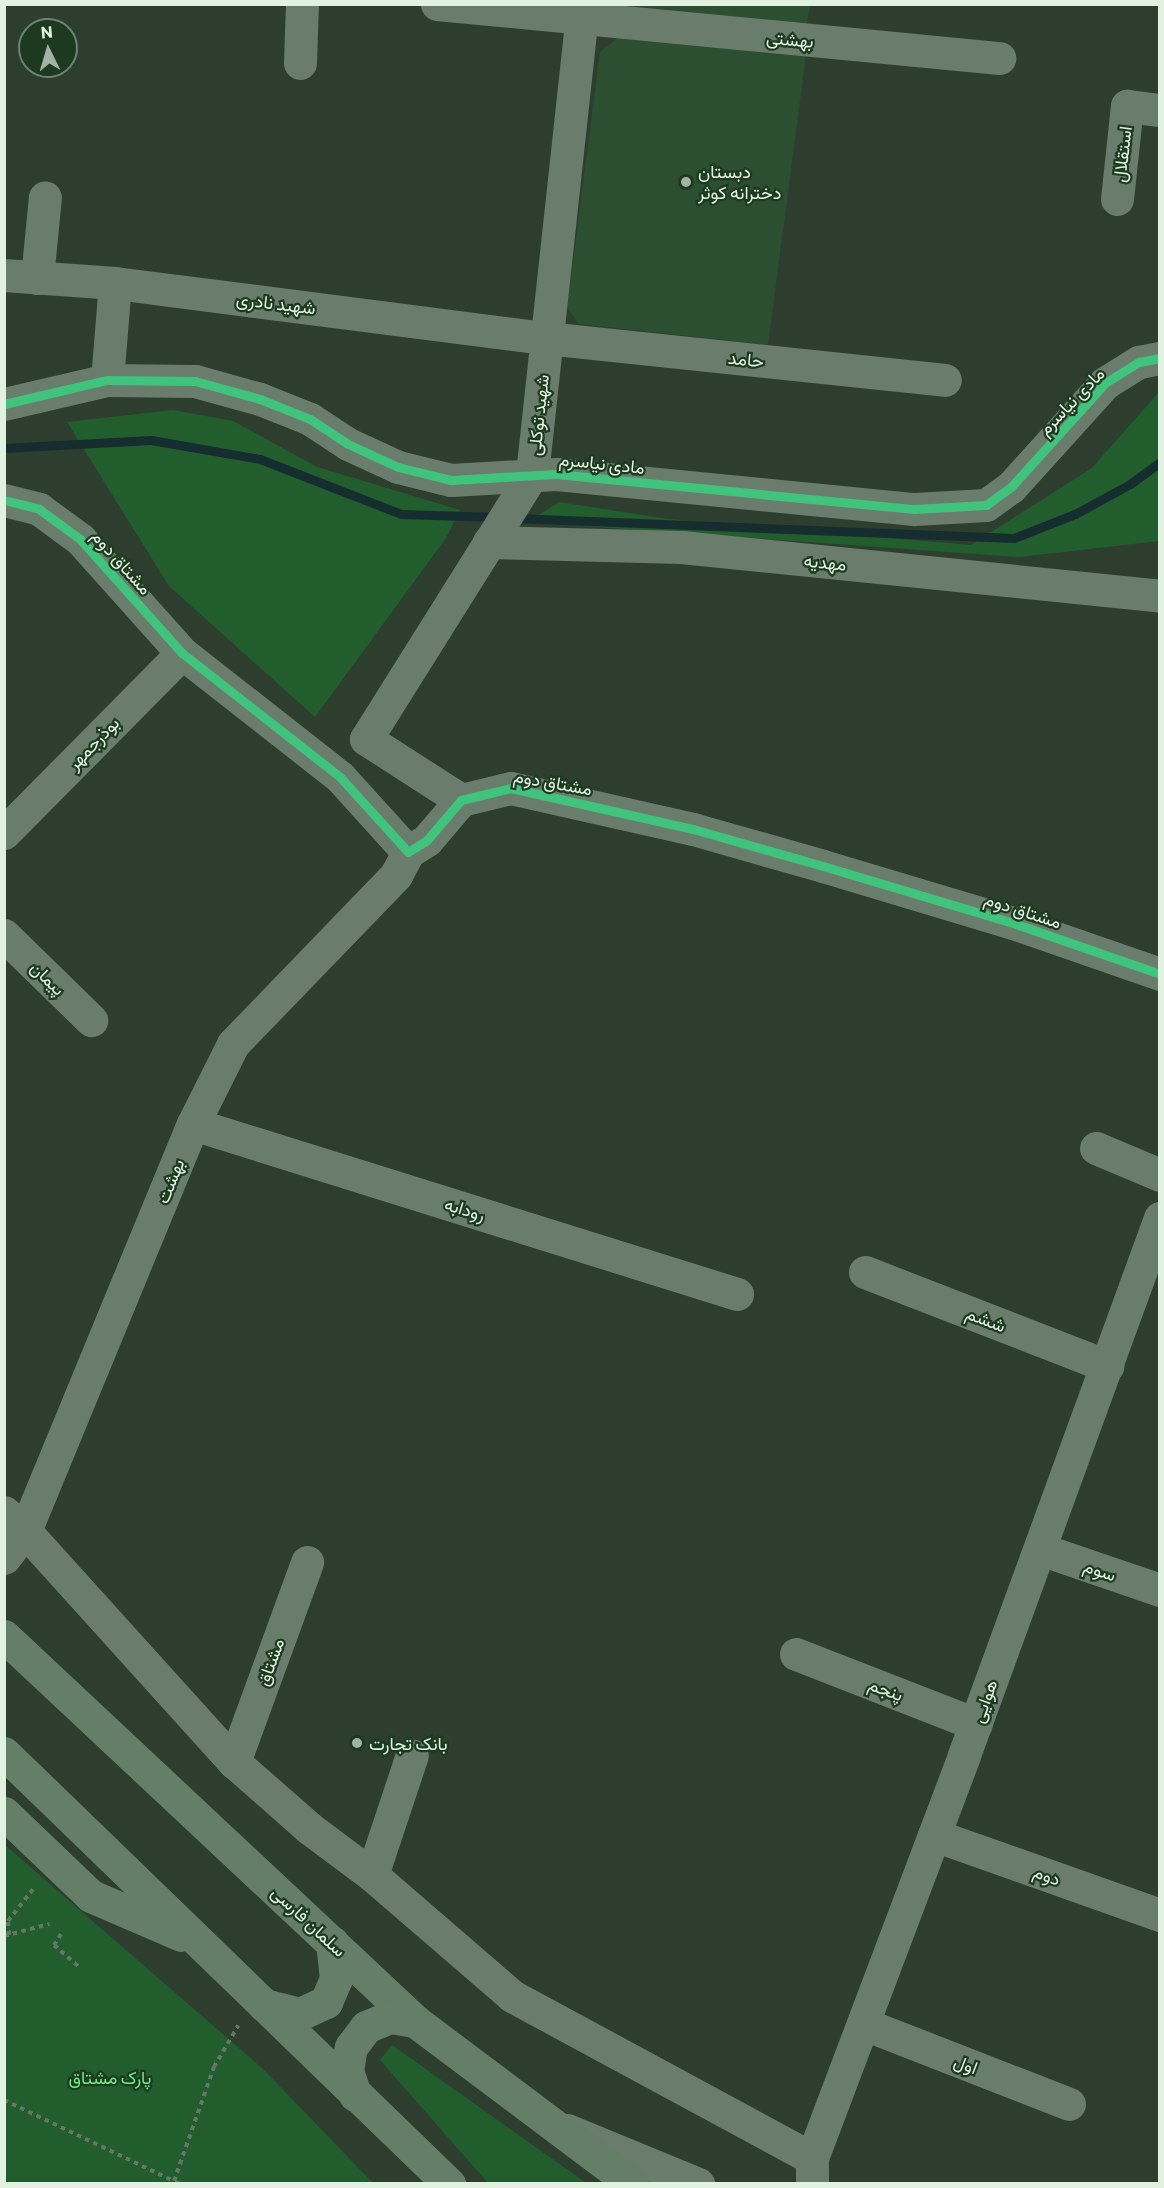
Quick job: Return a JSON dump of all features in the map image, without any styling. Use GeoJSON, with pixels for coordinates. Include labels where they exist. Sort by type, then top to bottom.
{"type":"FeatureCollection","features":[{"type":"Feature","properties":{"kind":"main road","name":"سلمان فارسی"},"geometry":{"type":"LineString","coordinates":[[4,1636],[415,2021],[632,2184]]}},
{"type":"Feature","properties":{"kind":"main road"},"geometry":{"type":"LineString","coordinates":[[4,1753],[449,2184]]}},
{"type":"Feature","properties":{"kind":"main road"},"geometry":{"type":"LineString","coordinates":[[4,1814],[91,1896],[200,1943]]}},
{"type":"Feature","properties":{"kind":"main road"},"geometry":{"type":"LineString","coordinates":[[259,2001],[300,2014],[326,2002],[336,1980],[332,1942]]}},
{"type":"Feature","properties":{"kind":"main road"},"geometry":{"type":"LineString","coordinates":[[356,2095],[346,2071],[351,2046],[366,2027],[390,2017],[415,2021]]}},
{"type":"Feature","properties":{"kind":"street"},"geometry":{"type":"LineString","coordinates":[[300,63],[302,4]]}},
{"type":"Feature","properties":{"kind":"street","name":"بهشتی"},"geometry":{"type":"LineString","coordinates":[[437,4],[582,12],[999,58]]}},
{"type":"Feature","properties":{"kind":"street","name":"شهید توکلی"},"geometry":{"type":"LineString","coordinates":[[461,800],[366,739],[532,474],[582,12]]}},
{"type":"Feature","properties":{"kind":"street","name":"استقلال"},"geometry":{"type":"LineString","coordinates":[[1117,199],[1127,106],[1160,110]]}},
{"type":"Feature","properties":{"kind":"street"},"geometry":{"type":"LineString","coordinates":[[37,278],[45,197]]}},
{"type":"Feature","properties":{"kind":"street","name":"شهید نادری"},"geometry":{"type":"LineString","coordinates":[[4,275],[115,283],[546,338]]}},
{"type":"Feature","properties":{"kind":"street"},"geometry":{"type":"LineString","coordinates":[[107,380],[115,283]]}},
{"type":"Feature","properties":{"kind":"street","name":"حامد"},"geometry":{"type":"LineString","coordinates":[[546,338],[945,380]]}},
{"type":"Feature","properties":{"kind":"street","name":"مادی نیاسرم"},"geometry":{"type":"LineString","coordinates":[[4,404],[107,380],[195,381],[260,399],[310,419],[348,444],[398,467],[451,480],[532,474],[578,476],[711,491],[914,509],[986,505],[1011,487],[1105,383],[1139,362],[1160,358]]}},
{"type":"Feature","properties":{"kind":"street","name":"مشتاق دوم"},"geometry":{"type":"LineString","coordinates":[[4,500],[39,509],[80,539],[182,653],[340,777],[408,852]]}},
{"type":"Feature","properties":{"kind":"street","name":"مهدیه"},"geometry":{"type":"LineString","coordinates":[[489,542],[681,547],[1160,596]]}},
{"type":"Feature","properties":{"kind":"street","name":"بوذرجمهر"},"geometry":{"type":"LineString","coordinates":[[4,833],[182,653]]}},
{"type":"Feature","properties":{"kind":"street","name":"مشتاق دوم"},"geometry":{"type":"LineString","coordinates":[[461,800],[511,788],[693,829],[1013,923],[1160,974]]}},
{"type":"Feature","properties":{"kind":"street"},"geometry":{"type":"LineString","coordinates":[[408,852],[427,840],[461,800]]}},
{"type":"Feature","properties":{"kind":"street","name":"بهشت"},"geometry":{"type":"LineString","coordinates":[[4,1558],[15,1522],[194,1124],[233,1044],[396,875],[408,852]]}},
{"type":"Feature","properties":{"kind":"street","name":"پیمان"},"geometry":{"type":"LineString","coordinates":[[4,935],[91,1020]]}},
{"type":"Feature","properties":{"kind":"street","name":"رودابه"},"geometry":{"type":"LineString","coordinates":[[194,1124],[737,1294]]}},
{"type":"Feature","properties":{"kind":"street"},"geometry":{"type":"LineString","coordinates":[[1096,1148],[1160,1175]]}},
{"type":"Feature","properties":{"kind":"street","name":"هوایی"},"geometry":{"type":"LineString","coordinates":[[812,2171],[1107,1366],[1151,1267],[1160,1218]]}},
{"type":"Feature","properties":{"kind":"street","name":"ششم"},"geometry":{"type":"LineString","coordinates":[[865,1272],[1107,1366]]}},
{"type":"Feature","properties":{"kind":"street"},"geometry":{"type":"LineString","coordinates":[[15,1522],[234,1762],[309,1828],[372,1875],[512,1996],[812,2171]]}},
{"type":"Feature","properties":{"kind":"street","name":"سوم"},"geometry":{"type":"LineString","coordinates":[[1040,1549],[1160,1590]]}},
{"type":"Feature","properties":{"kind":"street","name":"مشتاق"},"geometry":{"type":"LineString","coordinates":[[234,1762],[307,1562]]}},
{"type":"Feature","properties":{"kind":"street","name":"پنجم"},"geometry":{"type":"LineString","coordinates":[[796,1654],[976,1724]]}},
{"type":"Feature","properties":{"kind":"street"},"geometry":{"type":"LineString","coordinates":[[372,1875],[412,1755]]}},
{"type":"Feature","properties":{"kind":"street","name":"دوم"},"geometry":{"type":"LineString","coordinates":[[934,1835],[1160,1915]]}},
{"type":"Feature","properties":{"kind":"street","name":"اول"},"geometry":{"type":"LineString","coordinates":[[864,2024],[1069,2104]]}},
{"type":"Feature","properties":{"kind":"street"},"geometry":{"type":"LineString","coordinates":[[552,2124],[698,2184]]}},
{"type":"Feature","properties":{"kind":"street"},"geometry":{"type":"LineString","coordinates":[[789,2184],[812,2171]]}},
{"type":"Feature","properties":{"kind":"path"},"geometry":{"type":"LineString","coordinates":[[24,1899],[8,1921],[7,1935],[49,1924]]}},
{"type":"Feature","properties":{"kind":"path"},"geometry":{"type":"LineString","coordinates":[[61,1934],[54,1945],[78,1966]]}},
{"type":"Feature","properties":{"kind":"path"},"geometry":{"type":"LineString","coordinates":[[174,2181],[214,2067],[259,2001]]}},
{"type":"Feature","properties":{"kind":"path"},"geometry":{"type":"LineString","coordinates":[[4,2100],[180,2184]]}},
{"type":"Feature","properties":{"kind":"shaded area"},"geometry":{"type":"Polygon","coordinates":[[[619,5],[810,5],[807,24],[619,5]]]}},
{"type":"Feature","properties":{"kind":"shaded area","name":"دبستان دخترانه کوثر"},"geometry":{"type":"Polygon","coordinates":[[[620,36],[806,55],[768,345],[579,324],[567,308],[600,52],[620,36]]]}},
{"type":"Feature","properties":{"kind":"green space"},"geometry":{"type":"Polygon","coordinates":[[[1159,392],[1159,541],[1019,557],[528,522],[559,502],[668,519],[971,545],[1092,468],[1159,392]]]}},
{"type":"Feature","properties":{"kind":"green space"},"geometry":{"type":"Polygon","coordinates":[[[173,410],[233,421],[317,467],[460,510],[446,538],[315,717],[169,586],[67,422],[173,410]]]}},
{"type":"Feature","properties":{"kind":"green space","name":"پارک مشتاق"},"geometry":{"type":"Polygon","coordinates":[[[5,1845],[263,2069],[373,2183],[5,2183],[5,1845]]]}},
{"type":"Feature","properties":{"kind":"green space"},"geometry":{"type":"Polygon","coordinates":[[[392,2045],[586,2183],[488,2183],[380,2060],[392,2045]]]}},
{"type":"Feature","properties":{"kind":"waterway"},"geometry":{"type":"LineString","coordinates":[[4,448],[151,440],[260,459],[401,514],[497,517]]}},
{"type":"Feature","properties":{"kind":"waterway"},"geometry":{"type":"LineString","coordinates":[[514,518],[1014,538],[1075,514],[1130,484],[1160,462]]}},
{"type":"Feature","properties":{"kind":"cycle path"},"geometry":{"type":"LineString","coordinates":[[4,404],[107,380],[195,381],[260,399],[310,419],[348,444],[398,467],[451,480],[556,474],[914,509],[986,505],[1011,487],[1105,383],[1139,362],[1160,358]]}},
{"type":"Feature","properties":{"kind":"cycle path"},"geometry":{"type":"LineString","coordinates":[[4,500],[39,509],[80,539],[182,653],[340,777],[408,852],[427,840],[461,800],[511,788],[693,829],[823,866],[1013,923],[1160,974]]}},
{"type":"Feature","properties":{"kind":"place","name":"دبستان دخترانه کوثر"},"geometry":{"type":"Point","coordinates":[686,182]}},
{"type":"Feature","properties":{"kind":"place","name":"بانک تجارت"},"geometry":{"type":"Point","coordinates":[357,1743]}}]}
